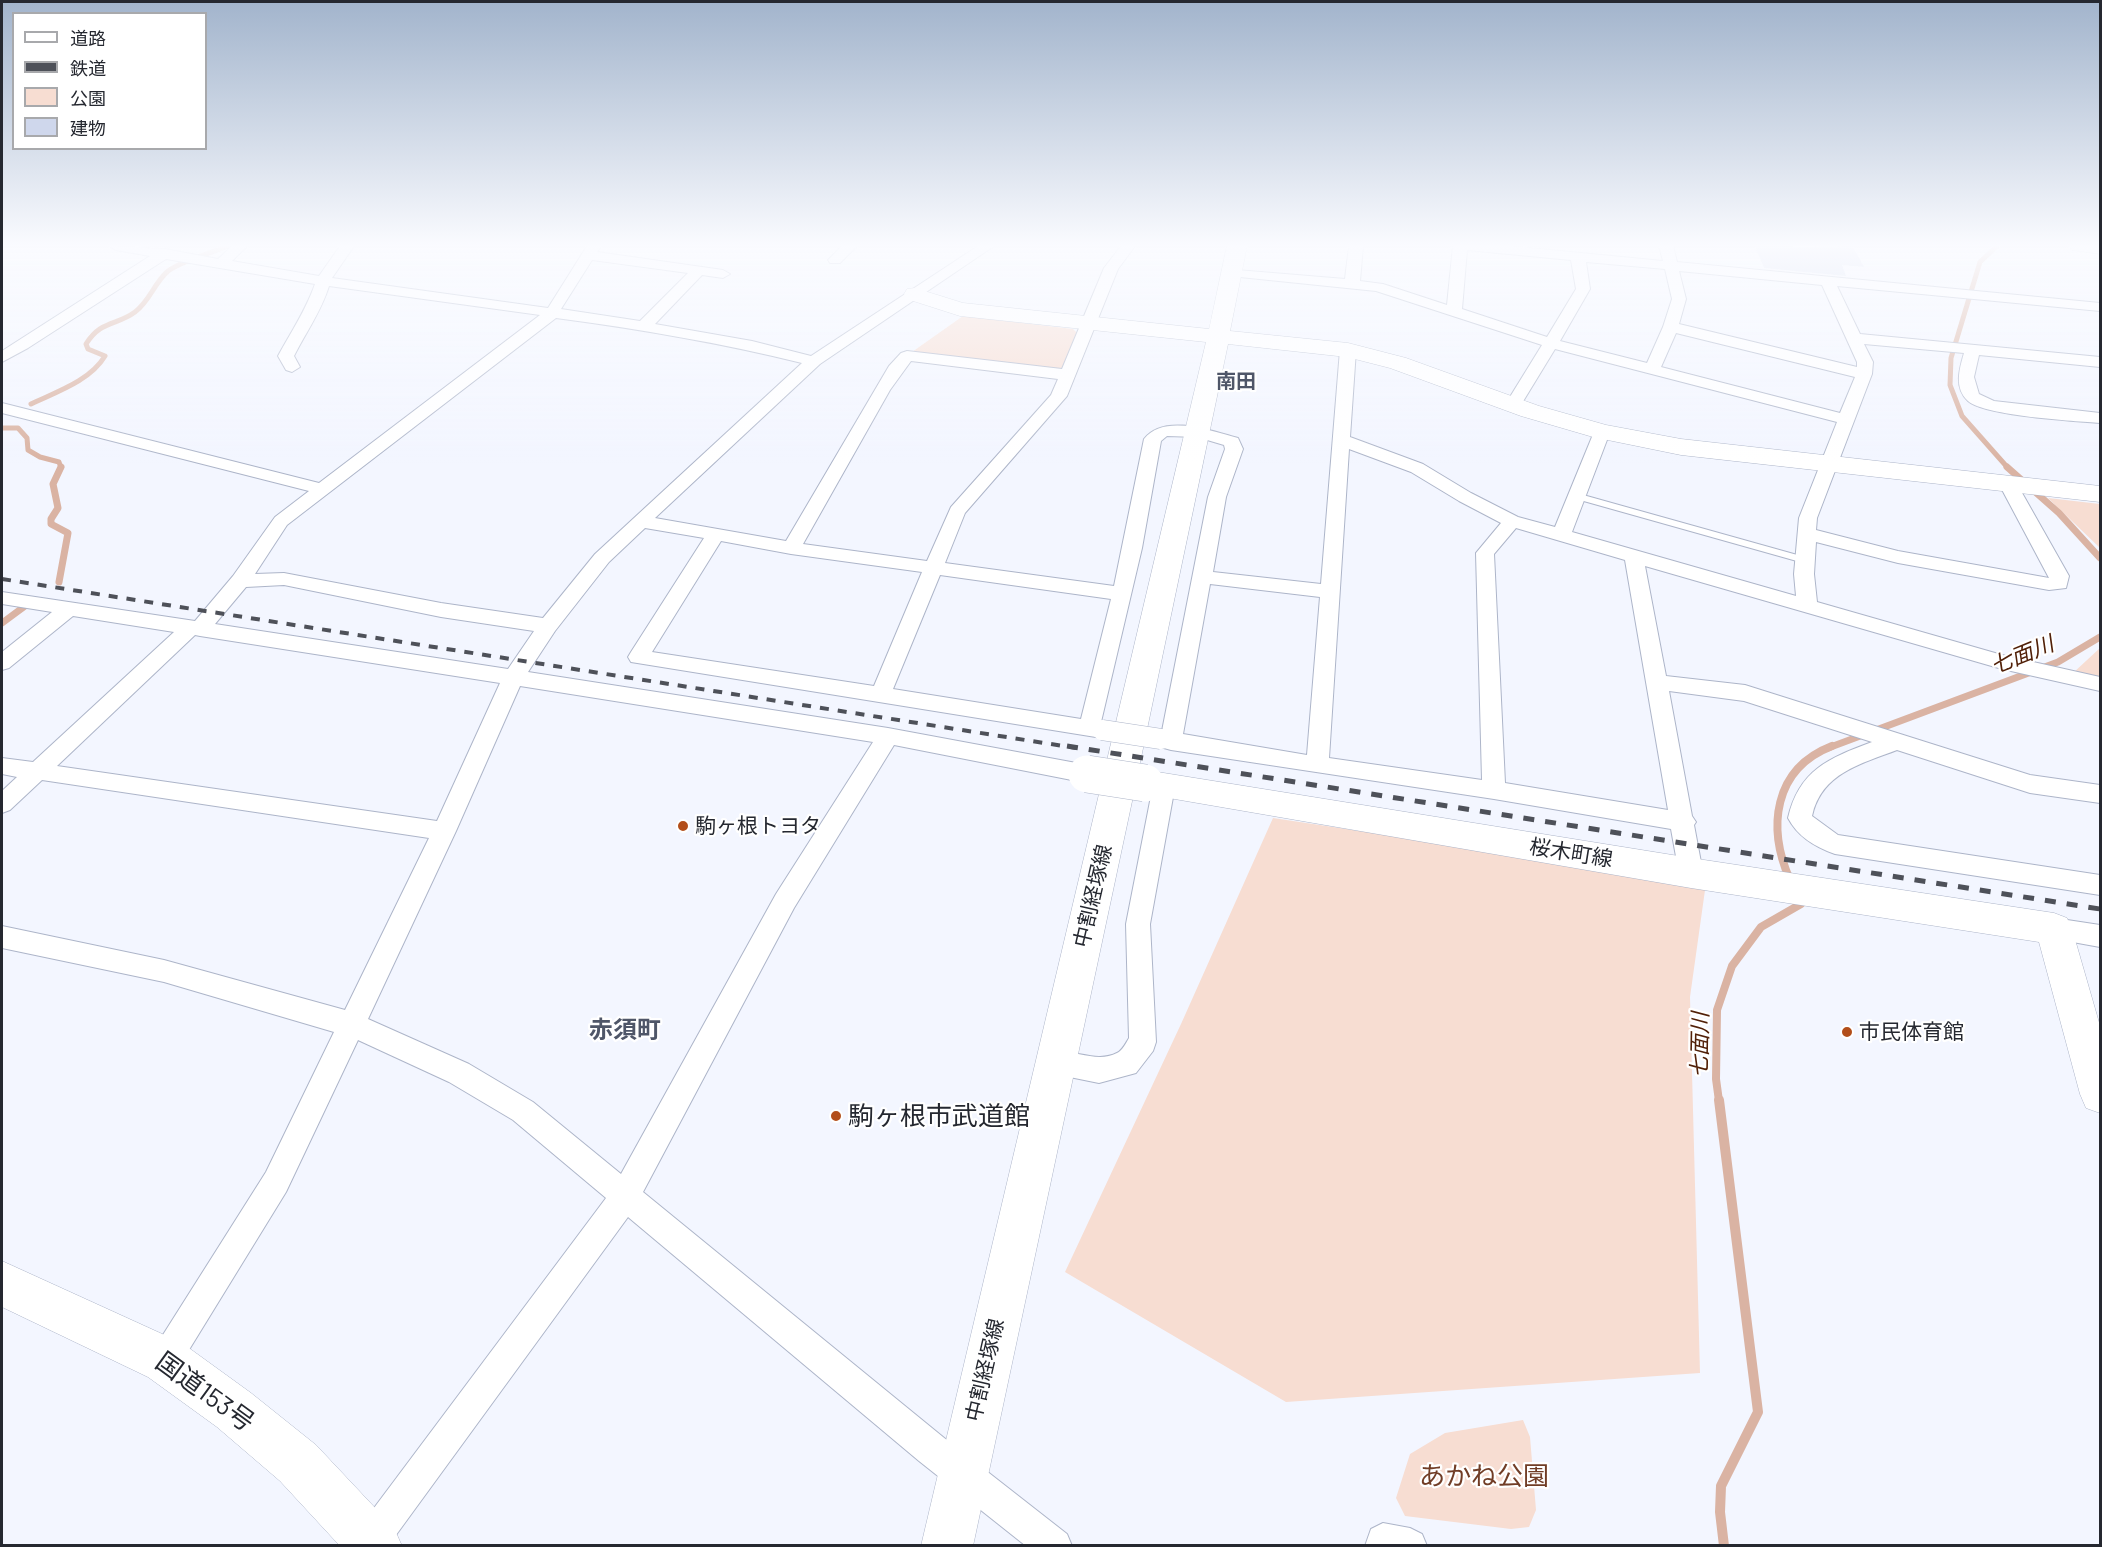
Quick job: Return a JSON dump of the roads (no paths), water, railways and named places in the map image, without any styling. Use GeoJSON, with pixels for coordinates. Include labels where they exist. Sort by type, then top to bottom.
{"type":"FeatureCollection","features":[{"type":"Feature","properties":{"kind":"main road"},"geometry":{"type":"LineString","coordinates":[[1043,318],[1348,350],[1398,363],[1513,405],[1602,432],[1681,447],[2100,494]]}},
{"type":"Feature","properties":{"kind":"main road","name":"中割経塚線"},"geometry":{"type":"LineString","coordinates":[[947,1545],[1198,432],[1221,318]]}},
{"type":"Feature","properties":{"kind":"main road","name":"桜木町線"},"geometry":{"type":"LineString","coordinates":[[1087,774],[1691,873],[2054,929]]}},
{"type":"Feature","properties":{"kind":"main road"},"geometry":{"type":"LineString","coordinates":[[2054,929],[2100,1094]]}},
{"type":"Feature","properties":{"kind":"main road","name":"国道153号"},"geometry":{"type":"LineString","coordinates":[[2,1284],[165,1360],[234,1410],[298,1463],[374,1543]]}},
{"type":"Feature","properties":{"kind":"street"},"geometry":{"type":"LineString","coordinates":[[2,357],[67,318]]}},
{"type":"Feature","properties":{"kind":"street"},"geometry":{"type":"LineString","coordinates":[[292,367],[286,356],[306,318]]}},
{"type":"Feature","properties":{"kind":"street"},"geometry":{"type":"LineString","coordinates":[[2,804],[195,628],[240,581],[281,521],[546,318]]}},
{"type":"Feature","properties":{"kind":"street"},"geometry":{"type":"LineString","coordinates":[[594,318],[752,346],[814,361]]}},
{"type":"Feature","properties":{"kind":"street"},"geometry":{"type":"LineString","coordinates":[[644,326],[652,318]]}},
{"type":"Feature","properties":{"kind":"street"},"geometry":{"type":"LineString","coordinates":[[165,1360],[276,1182],[444,831],[513,678],[548,626],[602,558],[775,394],[814,361],[879,318]]}},
{"type":"Feature","properties":{"kind":"street"},"geometry":{"type":"LineString","coordinates":[[881,694],[957,511],[1059,396],[1089,318]]}},
{"type":"Feature","properties":{"kind":"street"},"geometry":{"type":"LineString","coordinates":[[1476,318],[1551,343],[1847,420]]}},
{"type":"Feature","properties":{"kind":"street"},"geometry":{"type":"LineString","coordinates":[[1513,405],[1566,318]]}},
{"type":"Feature","properties":{"kind":"street"},"geometry":{"type":"LineString","coordinates":[[1653,368],[1674,318]]}},
{"type":"Feature","properties":{"kind":"street"},"geometry":{"type":"LineString","coordinates":[[1807,604],[1804,560],[1808,518],[1864,374],[1865,362],[1845,318]]}},
{"type":"Feature","properties":{"kind":"street"},"geometry":{"type":"LineString","coordinates":[[1671,327],[1864,374]]}},
{"type":"Feature","properties":{"kind":"street"},"geometry":{"type":"LineString","coordinates":[[1854,338],[2100,362]]}},
{"type":"Feature","properties":{"kind":"street"},"geometry":{"type":"LineString","coordinates":[[1317,765],[1348,350]]}},
{"type":"Feature","properties":{"kind":"street"},"geometry":{"type":"LineString","coordinates":[[1970,350],[1966,377],[1969,394],[1977,402],[1991,406],[2100,418]]}},
{"type":"Feature","properties":{"kind":"street"},"geometry":{"type":"LineString","coordinates":[[791,548],[882,390],[897,366],[907,356],[1069,375]]}},
{"type":"Feature","properties":{"kind":"street"},"geometry":{"type":"LineString","coordinates":[[4,410],[322,489]]}},
{"type":"Feature","properties":{"kind":"street"},"geometry":{"type":"LineString","coordinates":[[1095,729],[1146,486],[1153,439],[1163,431],[1198,432],[1232,442],[1234,449],[1217,497],[1203,577],[1166,740]]}},
{"type":"Feature","properties":{"kind":"street"},"geometry":{"type":"LineString","coordinates":[[1562,534],[1602,432]]}},
{"type":"Feature","properties":{"kind":"street"},"geometry":{"type":"LineString","coordinates":[[1342,440],[1417,468],[1465,497],[1512,521],[2012,664],[2100,684]]}},
{"type":"Feature","properties":{"kind":"street"},"geometry":{"type":"LineString","coordinates":[[1807,534],[1899,557],[2049,584],[2059,583],[2059,576],[2011,485]]}},
{"type":"Feature","properties":{"kind":"street"},"geometry":{"type":"LineString","coordinates":[[640,521],[791,548],[1122,594]]}},
{"type":"Feature","properties":{"kind":"street"},"geometry":{"type":"LineString","coordinates":[[1494,790],[1485,553],[1512,521]]}},
{"type":"Feature","properties":{"kind":"street"},"geometry":{"type":"LineString","coordinates":[[715,536],[638,657],[1317,765],[1494,790],[1684,822]]}},
{"type":"Feature","properties":{"kind":"street"},"geometry":{"type":"LineString","coordinates":[[1634,555],[1684,822],[1691,873]]}},
{"type":"Feature","properties":{"kind":"street"},"geometry":{"type":"LineString","coordinates":[[1203,577],[1331,592]]}},
{"type":"Feature","properties":{"kind":"street"},"geometry":{"type":"LineString","coordinates":[[240,581],[284,579],[441,610],[548,626]]}},
{"type":"Feature","properties":{"kind":"street"},"geometry":{"type":"LineString","coordinates":[[2,598],[888,736],[1087,774]]}},
{"type":"Feature","properties":{"kind":"street"},"geometry":{"type":"LineString","coordinates":[[2,663],[69,608]]}},
{"type":"Feature","properties":{"kind":"street"},"geometry":{"type":"LineString","coordinates":[[1657,682],[1745,693],[2031,784],[2100,794]]}},
{"type":"Feature","properties":{"kind":"street"},"geometry":{"type":"LineString","coordinates":[[374,1543],[626,1195],[785,901],[888,736]]}},
{"type":"Feature","properties":{"kind":"street"},"geometry":{"type":"LineString","coordinates":[[1892,740],[1831,768],[1811,784],[1800,807],[1800,818],[1821,839],[1835,844],[2100,885]]}},
{"type":"Feature","properties":{"kind":"street"},"geometry":{"type":"LineString","coordinates":[[2,766],[34,773],[444,831]]}},
{"type":"Feature","properties":{"kind":"street"},"geometry":{"type":"LineString","coordinates":[[1055,1063],[1099,1070],[1126,1064],[1143,1042],[1138,924],[1154,785]]}},
{"type":"Feature","properties":{"kind":"street"},"geometry":{"type":"LineString","coordinates":[[2054,929],[2100,936]]}},
{"type":"Feature","properties":{"kind":"street"},"geometry":{"type":"LineString","coordinates":[[2,937],[164,971],[350,1024],[459,1073],[523,1111],[962,1473],[1055,1545]]}},
{"type":"Feature","properties":{"kind":"street"},"geometry":{"type":"LineString","coordinates":[[1382,1545],[1383,1541],[1410,1545]]}},
{"type":"Feature","properties":{"kind":"lane"},"geometry":{"type":"LineString","coordinates":[[1576,496],[1804,560]]}},
{"type":"Feature","properties":{"kind":"waterway"},"geometry":{"type":"LineString","coordinates":[[31,404],[72,385],[99,365],[105,356],[88,349],[86,344],[97,331],[124,318]]}},
{"type":"Feature","properties":{"kind":"waterway","name":"七面川"},"geometry":{"type":"LineString","coordinates":[[1963,318],[1951,358],[1950,385],[1962,416],[2008,467]]}},
{"type":"Feature","properties":{"kind":"waterway"},"geometry":{"type":"LineString","coordinates":[[2,428],[18,428],[27,438],[28,450],[40,457],[59,462],[61,467]]}},
{"type":"Feature","properties":{"kind":"waterway"},"geometry":{"type":"LineString","coordinates":[[59,582],[68,533],[51,524],[51,519],[58,508],[53,484],[61,467]]}},
{"type":"Feature","properties":{"kind":"waterway","name":"七面川"},"geometry":{"type":"LineString","coordinates":[[2008,467],[2059,513],[2100,558]]}},
{"type":"Feature","properties":{"kind":"waterway"},"geometry":{"type":"LineString","coordinates":[[2,623],[25,606]]}},
{"type":"Feature","properties":{"kind":"waterway","name":"七面川"},"geometry":{"type":"LineString","coordinates":[[1828,748],[2058,662],[2100,637]]}},
{"type":"Feature","properties":{"kind":"waterway","name":"七面川"},"geometry":{"type":"LineString","coordinates":[[1828,748],[1832,746]]}},
{"type":"Feature","properties":{"kind":"waterway","name":"七面川"},"geometry":{"type":"LineString","coordinates":[[1790,880],[1779,840],[1780,802],[1797,769],[1812,756],[1828,748]]}},
{"type":"Feature","properties":{"kind":"waterway","name":"七面川"},"geometry":{"type":"LineString","coordinates":[[1719,1101],[1716,1079],[1717,1010],[1732,966],[1761,927],[1801,904],[1798,897]]}},
{"type":"Feature","properties":{"kind":"waterway","name":"七面川"},"geometry":{"type":"LineString","coordinates":[[1719,1100],[1758,1412],[1721,1486],[1720,1512],[1724,1546]]}},
{"type":"Feature","properties":{"kind":"railway"},"geometry":{"type":"LineString","coordinates":[[2,579],[1076,748]]}},
{"type":"Feature","properties":{"kind":"railway"},"geometry":{"type":"LineString","coordinates":[[1067,746],[2100,909]]}},
{"type":"Feature","properties":{"kind":"place","name":"駒ヶ根トヨタ"},"geometry":{"type":"Point","coordinates":[683,826]}},
{"type":"Feature","properties":{"kind":"place","name":"市民体育館"},"geometry":{"type":"Point","coordinates":[1847,1032]}},
{"type":"Feature","properties":{"kind":"place","name":"駒ヶ根市武道館"},"geometry":{"type":"Point","coordinates":[836,1116]}},
{"type":"Feature","properties":{"kind":"district","name":"南田"},"geometry":{"type":"Point","coordinates":[1236,381]}},
{"type":"Feature","properties":{"kind":"district","name":"赤須町"},"geometry":{"type":"Point","coordinates":[625,1030]}},
{"type":"Feature","properties":{"kind":"park label","name":"あかね公園"},"geometry":{"type":"Point","coordinates":[1484,1476]}}]}
